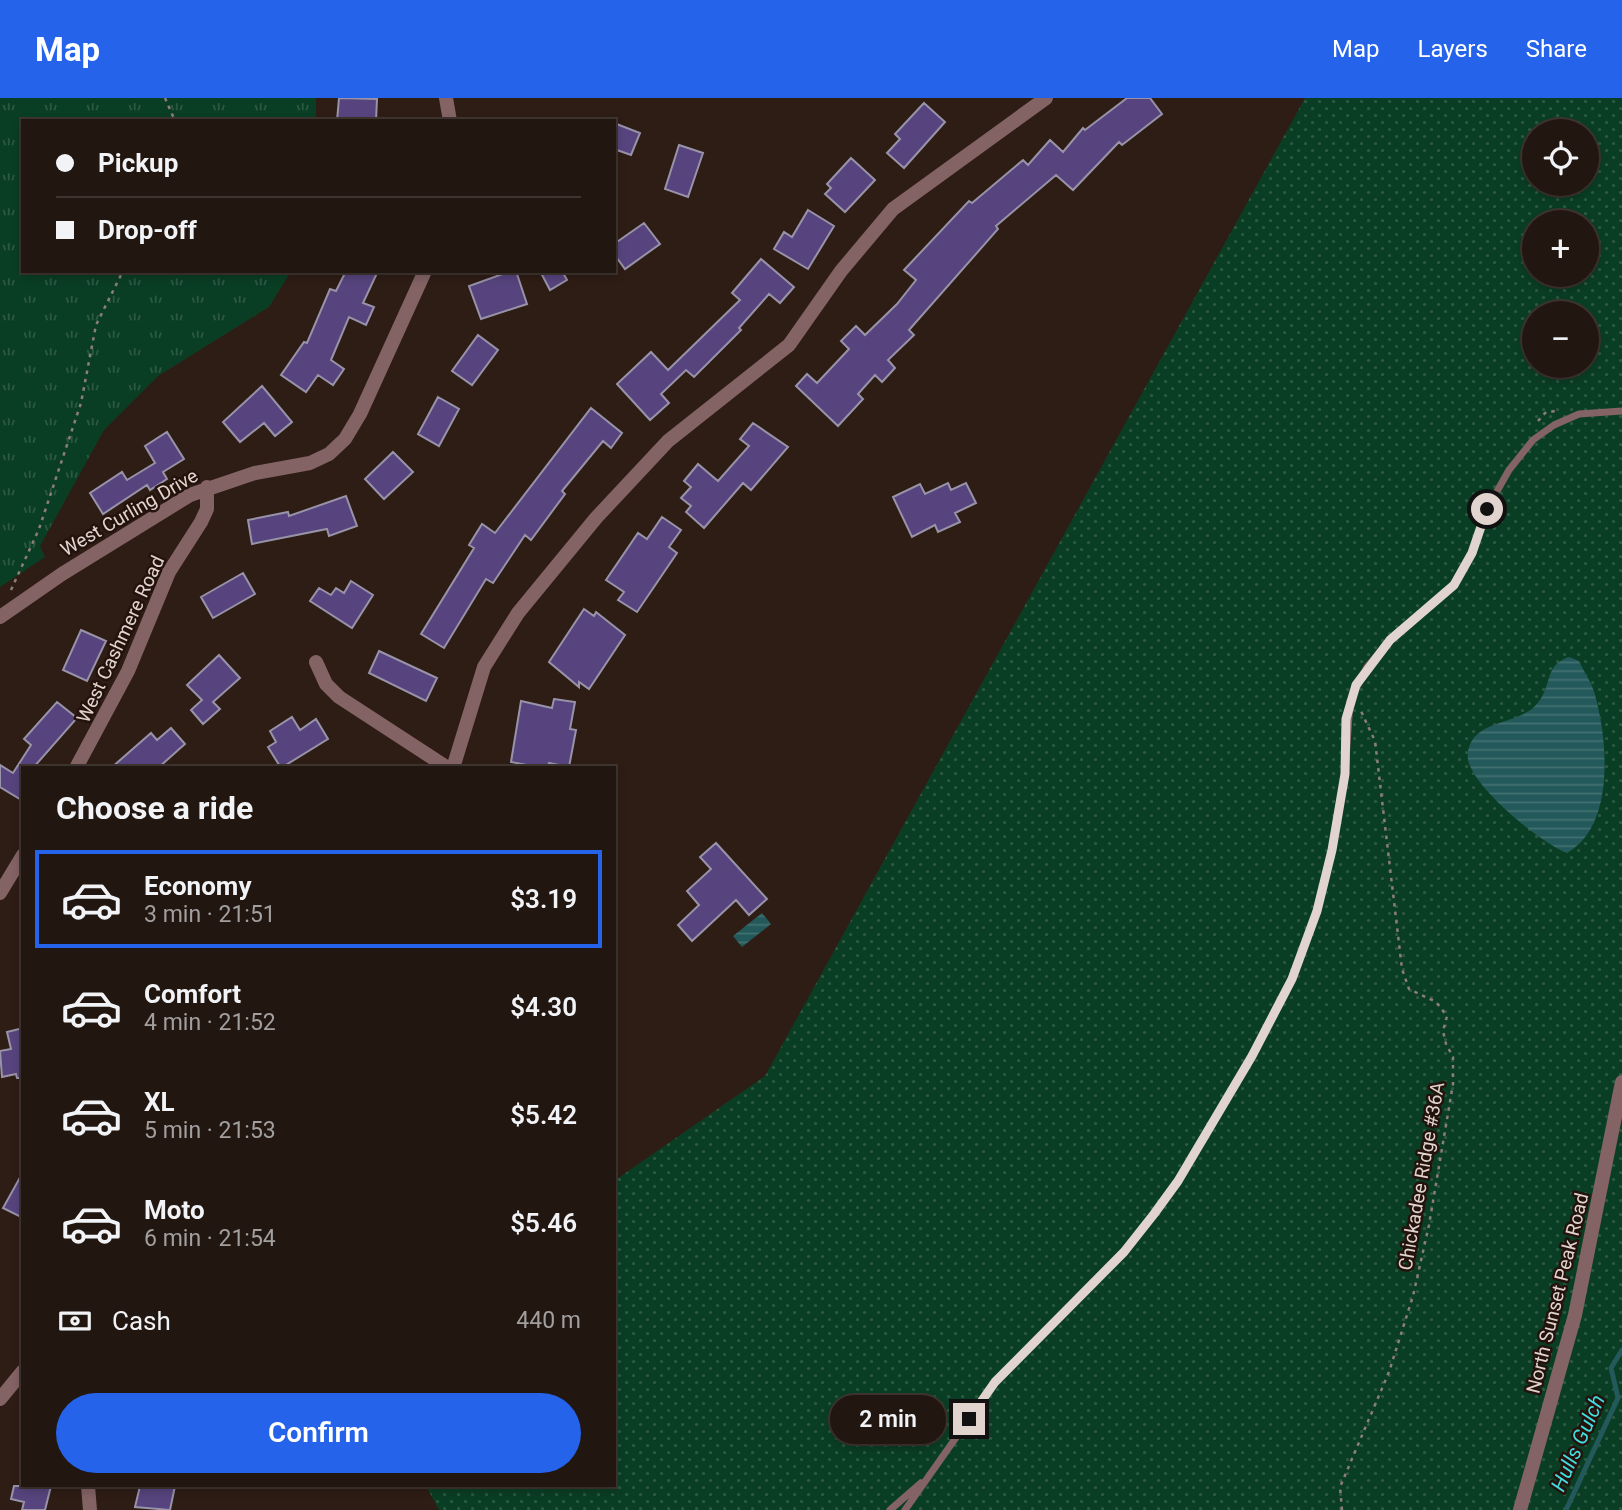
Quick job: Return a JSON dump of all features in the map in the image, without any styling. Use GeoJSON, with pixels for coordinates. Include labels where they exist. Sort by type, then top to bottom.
{"type":"FeatureCollection","features":[{"type":"Feature","properties":{"kind":"street"},"geometry":{"type":"LineString","coordinates":[[446,98],[450,119]]}},
{"type":"Feature","properties":{"kind":"street"},"geometry":{"type":"LineString","coordinates":[[452,766],[484,667],[518,613],[554,565],[668,441],[789,345],[841,271],[893,209],[1046,98]]}},
{"type":"Feature","properties":{"kind":"street","name":"West Curling Drive"},"geometry":{"type":"LineString","coordinates":[[0,617],[62,574],[207,487],[255,473],[310,463],[330,454],[345,439],[360,414],[424,273]]}},
{"type":"Feature","properties":{"kind":"street","name":"West Cashmere Road"},"geometry":{"type":"LineString","coordinates":[[77,766],[128,671],[169,572],[201,522],[207,509],[207,487]]}},
{"type":"Feature","properties":{"kind":"street"},"geometry":{"type":"LineString","coordinates":[[316,662],[326,684],[340,697],[448,766]]}},
{"type":"Feature","properties":{"kind":"street"},"geometry":{"type":"LineString","coordinates":[[0,892],[21,858]]}},
{"type":"Feature","properties":{"kind":"street","name":"North Sunset Peak Road"},"geometry":{"type":"LineString","coordinates":[[1520,1510],[1575,1315],[1622,1082]]}},
{"type":"Feature","properties":{"kind":"street"},"geometry":{"type":"LineString","coordinates":[[0,1399],[20,1379]]}},
{"type":"Feature","properties":{"kind":"street"},"geometry":{"type":"LineString","coordinates":[[88,1487],[90,1510]]}},
{"type":"Feature","properties":{"kind":"lane"},"geometry":{"type":"LineString","coordinates":[[905,1510],[995,1382],[1124,1252],[1154,1214],[1178,1181],[1252,1056],[1292,979],[1317,911],[1332,850],[1343,787],[1350,701],[1367,667],[1390,640],[1454,585],[1472,553],[1487,509],[1509,470],[1533,440],[1554,425],[1579,414],[1622,411]]}},
{"type":"Feature","properties":{"kind":"lane"},"geometry":{"type":"LineString","coordinates":[[890,1510],[930,1475]]}},
{"type":"Feature","properties":{"kind":"path"},"geometry":{"type":"LineString","coordinates":[[166,98],[173,119]]}},
{"type":"Feature","properties":{"kind":"path"},"geometry":{"type":"LineString","coordinates":[[6,599],[39,530],[80,402],[96,325],[122,273]]}},
{"type":"Feature","properties":{"kind":"path","name":"Chickadee Ridge #36A"},"geometry":{"type":"LineString","coordinates":[[1342,1510],[1340,1487],[1389,1372],[1413,1296],[1429,1225],[1453,1084],[1453,1057],[1443,1031],[1447,1016],[1436,1002],[1409,989],[1402,969],[1375,741],[1362,711],[1350,701]]}},
{"type":"Feature","properties":{"kind":"green space"},"geometry":{"type":"Polygon","coordinates":[[[0,98],[316,98],[316,119],[21,119],[21,273],[290,273],[269,307],[158,376],[104,430],[40,546],[45,557],[0,587],[0,98]]]}},
{"type":"Feature","properties":{"kind":"green space"},"geometry":{"type":"Polygon","coordinates":[[[1305,98],[1622,98],[1622,1510],[439,1510],[427,1487],[616,1487],[616,1180],[765,1076],[1305,98]]]}},
{"type":"Feature","properties":{"kind":"water"},"geometry":{"type":"Polygon","coordinates":[[[1569,657],[1579,661],[1594,691],[1605,758],[1600,803],[1593,823],[1583,840],[1567,853],[1526,827],[1494,799],[1472,771],[1468,751],[1479,733],[1520,716],[1534,707],[1540,700],[1555,666],[1569,657]]]}},
{"type":"Feature","properties":{"kind":"water"},"geometry":{"type":"Polygon","coordinates":[[[762,913],[771,924],[742,947],[733,936],[762,913]]]}},
{"type":"Feature","properties":{"kind":"building"},"geometry":{"type":"Polygon","coordinates":[[[339,98],[377,99],[376,119],[337,119],[339,98]]]}},
{"type":"Feature","properties":{"kind":"building"},"geometry":{"type":"Polygon","coordinates":[[[1127,98],[1150,98],[1162,114],[1122,145],[1119,142],[1073,190],[1056,175],[996,226],[998,229],[909,330],[914,335],[888,360],[895,368],[882,382],[875,375],[858,394],[863,399],[838,426],[796,386],[807,374],[817,383],[849,349],[841,341],[856,326],[865,335],[897,304],[916,280],[904,270],[969,201],[972,203],[1023,160],[1028,165],[1050,140],[1063,152],[1083,128],[1085,130],[1127,98]]]}},
{"type":"Feature","properties":{"kind":"building"},"geometry":{"type":"Polygon","coordinates":[[[924,103],[945,122],[904,168],[887,153],[900,139],[895,134],[924,103]]]}},
{"type":"Feature","properties":{"kind":"building"},"geometry":{"type":"Polygon","coordinates":[[[616,124],[640,133],[631,155],[616,150],[616,124]]]}},
{"type":"Feature","properties":{"kind":"building"},"geometry":{"type":"Polygon","coordinates":[[[679,145],[703,153],[688,197],[665,189],[679,145]]]}},
{"type":"Feature","properties":{"kind":"building"},"geometry":{"type":"Polygon","coordinates":[[[851,158],[875,180],[845,212],[825,194],[831,188],[827,184],[851,158]]]}},
{"type":"Feature","properties":{"kind":"building"},"geometry":{"type":"Polygon","coordinates":[[[808,210],[834,226],[808,269],[774,249],[784,232],[792,237],[808,210]]]}},
{"type":"Feature","properties":{"kind":"building"},"geometry":{"type":"Polygon","coordinates":[[[644,223],[660,244],[625,269],[616,257],[616,243],[644,223]]]}},
{"type":"Feature","properties":{"kind":"building"},"geometry":{"type":"Polygon","coordinates":[[[761,259],[794,287],[780,303],[769,294],[739,328],[741,330],[694,377],[686,370],[661,394],[669,403],[650,420],[617,384],[651,352],[668,370],[740,300],[732,293],[761,259]]]}},
{"type":"Feature","properties":{"kind":"building"},"geometry":{"type":"Polygon","coordinates":[[[345,273],[377,273],[363,303],[374,307],[366,325],[349,317],[331,360],[344,369],[333,385],[318,375],[306,392],[281,375],[304,342],[307,343],[330,289],[336,291],[345,273]]]}},
{"type":"Feature","properties":{"kind":"building"},"geometry":{"type":"Polygon","coordinates":[[[505,273],[517,273],[527,304],[481,319],[469,286],[505,273]]]}},
{"type":"Feature","properties":{"kind":"building"},"geometry":{"type":"Polygon","coordinates":[[[541,273],[563,273],[567,280],[550,290],[541,273]]]}},
{"type":"Feature","properties":{"kind":"building"},"geometry":{"type":"Polygon","coordinates":[[[478,335],[498,350],[472,385],[452,371],[478,335]]]}},
{"type":"Feature","properties":{"kind":"building"},"geometry":{"type":"Polygon","coordinates":[[[262,386],[292,422],[275,436],[264,423],[240,442],[223,422],[262,386]]]}},
{"type":"Feature","properties":{"kind":"building"},"geometry":{"type":"Polygon","coordinates":[[[438,397],[459,409],[439,446],[418,434],[438,397]]]}},
{"type":"Feature","properties":{"kind":"building"},"geometry":{"type":"Polygon","coordinates":[[[591,408],[622,433],[611,448],[603,441],[562,491],[565,494],[531,540],[525,535],[493,583],[486,579],[444,648],[421,634],[474,548],[469,545],[482,524],[495,533],[591,408]]]}},
{"type":"Feature","properties":{"kind":"building"},"geometry":{"type":"Polygon","coordinates":[[[753,423],[788,447],[751,490],[743,483],[704,528],[686,512],[691,506],[681,498],[691,487],[684,481],[698,464],[718,481],[749,446],[740,439],[753,423]]]}},
{"type":"Feature","properties":{"kind":"building"},"geometry":{"type":"Polygon","coordinates":[[[167,432],[184,459],[163,472],[167,479],[150,490],[147,485],[103,514],[90,493],[122,472],[127,480],[155,463],[145,446],[167,432]]]}},
{"type":"Feature","properties":{"kind":"building"},"geometry":{"type":"Polygon","coordinates":[[[393,452],[413,472],[384,499],[365,479],[393,452]]]}},
{"type":"Feature","properties":{"kind":"building"},"geometry":{"type":"Polygon","coordinates":[[[948,483],[951,490],[966,483],[976,503],[955,513],[960,522],[938,532],[935,525],[912,537],[893,497],[920,484],[925,494],[948,483]]]}},
{"type":"Feature","properties":{"kind":"building"},"geometry":{"type":"Polygon","coordinates":[[[346,496],[357,526],[329,536],[327,529],[252,544],[248,520],[288,512],[289,516],[346,496]]]}},
{"type":"Feature","properties":{"kind":"building"},"geometry":{"type":"Polygon","coordinates":[[[662,517],[681,530],[669,547],[677,553],[637,612],[618,600],[624,592],[606,580],[638,533],[647,539],[662,517]]]}},
{"type":"Feature","properties":{"kind":"building"},"geometry":{"type":"Polygon","coordinates":[[[243,573],[255,594],[213,618],[201,597],[243,573]]]}},
{"type":"Feature","properties":{"kind":"building"},"geometry":{"type":"Polygon","coordinates":[[[351,581],[373,595],[352,628],[310,601],[319,588],[331,595],[336,588],[344,593],[351,581]]]}},
{"type":"Feature","properties":{"kind":"building"},"geometry":{"type":"Polygon","coordinates":[[[584,609],[594,616],[596,612],[625,635],[589,689],[579,682],[579,687],[549,662],[584,609]]]}},
{"type":"Feature","properties":{"kind":"building"},"geometry":{"type":"Polygon","coordinates":[[[81,630],[106,641],[87,681],[63,670],[81,630]]]}},
{"type":"Feature","properties":{"kind":"building"},"geometry":{"type":"Polygon","coordinates":[[[379,651],[437,678],[426,701],[369,673],[379,651]]]}},
{"type":"Feature","properties":{"kind":"building"},"geometry":{"type":"Polygon","coordinates":[[[219,655],[240,678],[213,702],[220,709],[203,724],[191,710],[202,700],[187,685],[219,655]]]}},
{"type":"Feature","properties":{"kind":"building"},"geometry":{"type":"Polygon","coordinates":[[[554,699],[575,702],[570,729],[576,730],[569,766],[549,763],[548,766],[527,766],[511,762],[521,701],[552,708],[554,699]]]}},
{"type":"Feature","properties":{"kind":"building"},"geometry":{"type":"Polygon","coordinates":[[[57,702],[77,718],[35,766],[21,766],[21,800],[0,787],[0,765],[13,773],[31,745],[24,739],[57,702]]]}},
{"type":"Feature","properties":{"kind":"building"},"geometry":{"type":"Polygon","coordinates":[[[292,717],[300,730],[316,719],[328,739],[284,766],[280,766],[268,747],[276,742],[270,731],[292,717]]]}},
{"type":"Feature","properties":{"kind":"building"},"geometry":{"type":"Polygon","coordinates":[[[171,728],[185,744],[160,766],[113,766],[151,733],[157,740],[171,728]]]}},
{"type":"Feature","properties":{"kind":"building"},"geometry":{"type":"Polygon","coordinates":[[[716,843],[767,899],[749,915],[736,900],[692,941],[678,925],[699,905],[687,891],[711,869],[700,857],[716,843]]]}},
{"type":"Feature","properties":{"kind":"building"},"geometry":{"type":"Polygon","coordinates":[[[21,1028],[21,1078],[17,1078],[16,1074],[2,1077],[0,1051],[11,1049],[7,1032],[21,1028]]]}},
{"type":"Feature","properties":{"kind":"building"},"geometry":{"type":"Polygon","coordinates":[[[21,1176],[21,1217],[3,1208],[21,1176]]]}},
{"type":"Feature","properties":{"kind":"building"},"geometry":{"type":"Polygon","coordinates":[[[14,1486],[51,1487],[45,1510],[22,1510],[24,1502],[11,1499],[14,1486]]]}},
{"type":"Feature","properties":{"kind":"building"},"geometry":{"type":"Polygon","coordinates":[[[140,1487],[175,1487],[170,1510],[135,1507],[140,1487]]]}},
{"type":"Feature","properties":{"kind":"waterway","name":"Hulls Gulch"},"geometry":{"type":"LineString","coordinates":[[1566,1510],[1618,1398],[1611,1368],[1622,1350]]}},
{"type":"Feature","properties":{"kind":"route"},"geometry":{"type":"LineString","coordinates":[[969,1419],[995,1382],[1124,1252],[1154,1214],[1178,1181],[1252,1056],[1292,979],[1317,911],[1332,850],[1345,774],[1346,719],[1356,685],[1390,640],[1454,585],[1472,553],[1487,509]]}}]}
